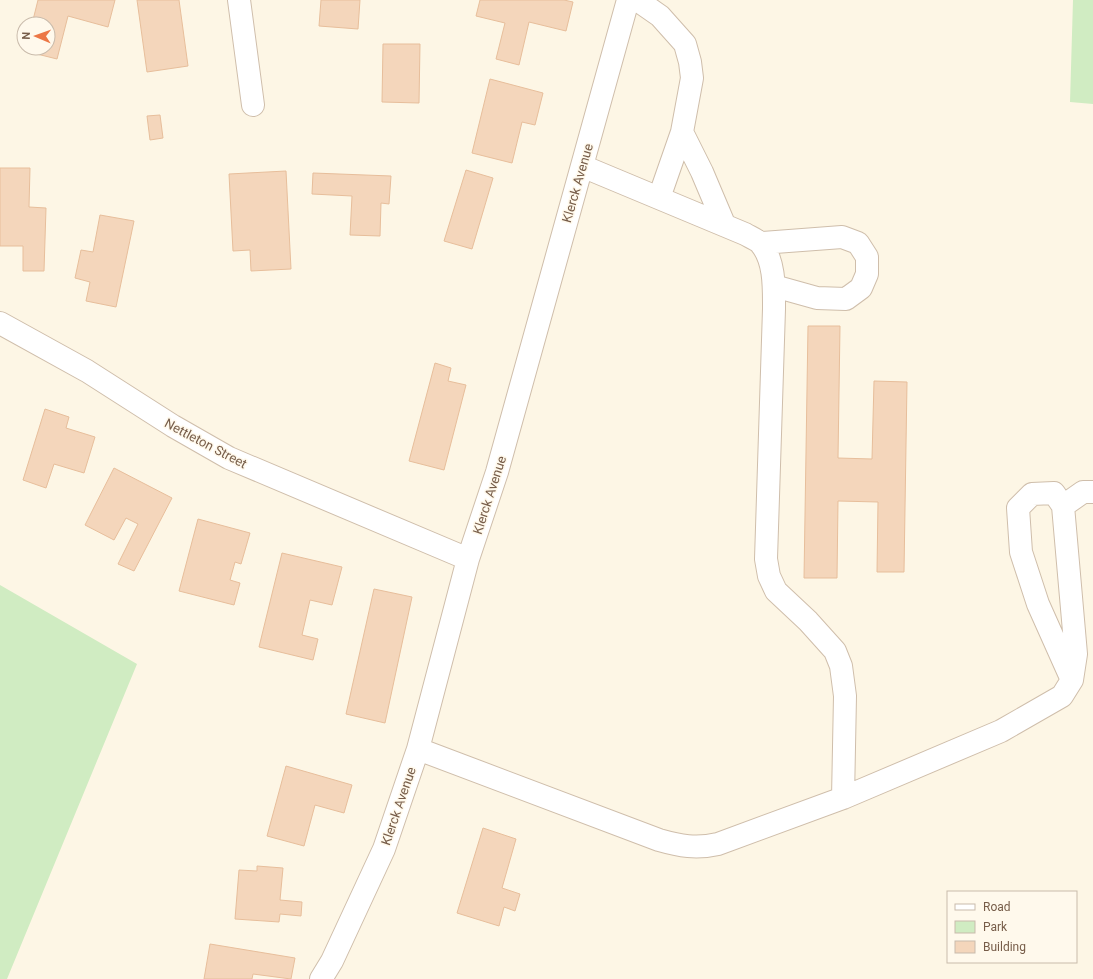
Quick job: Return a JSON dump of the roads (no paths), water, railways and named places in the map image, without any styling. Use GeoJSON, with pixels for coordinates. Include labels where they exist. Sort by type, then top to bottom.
{"type":"FeatureCollection","features":[{"type":"Feature","properties":{"kind":"street"},"geometry":{"type":"LineString","coordinates":[[239,0],[253,105]]}},
{"type":"Feature","properties":{"kind":"street","name":"Klerck Avenue"},"geometry":{"type":"LineString","coordinates":[[321,979],[332,961],[384,848],[418,749],[468,559],[497,472],[628,0]]}},
{"type":"Feature","properties":{"kind":"street"},"geometry":{"type":"LineString","coordinates":[[637,0],[660,16],[685,44],[690,62],[692,78],[682,132],[659,198]]}},
{"type":"Feature","properties":{"kind":"street"},"geometry":{"type":"LineString","coordinates":[[682,132],[702,172],[724,224]]}},
{"type":"Feature","properties":{"kind":"street"},"geometry":{"type":"LineString","coordinates":[[582,166],[724,224],[761,243],[842,236],[858,243],[867,257],[867,274],[861,288],[846,299],[817,298],[774,286]]}},
{"type":"Feature","properties":{"kind":"street"},"geometry":{"type":"LineString","coordinates":[[761,243],[770,260],[774,286],[774,349],[766,559],[769,576],[776,591],[808,621],[835,651],[841,666],[845,696],[843,798]]}},
{"type":"Feature","properties":{"kind":"street","name":"Nettleton Street"},"geometry":{"type":"LineString","coordinates":[[0,323],[87,371],[173,426],[229,458],[468,559]]}},
{"type":"Feature","properties":{"kind":"street"},"geometry":{"type":"LineString","coordinates":[[1063,506],[1083,492],[1093,492]]}},
{"type":"Feature","properties":{"kind":"street"},"geometry":{"type":"LineString","coordinates":[[418,749],[659,840],[691,848],[718,844],[843,798],[1000,731],[1062,696],[1072,680],[1076,654],[1063,506],[1054,494],[1032,494],[1018,508],[1021,552],[1038,604],[1072,680]]}}]}
